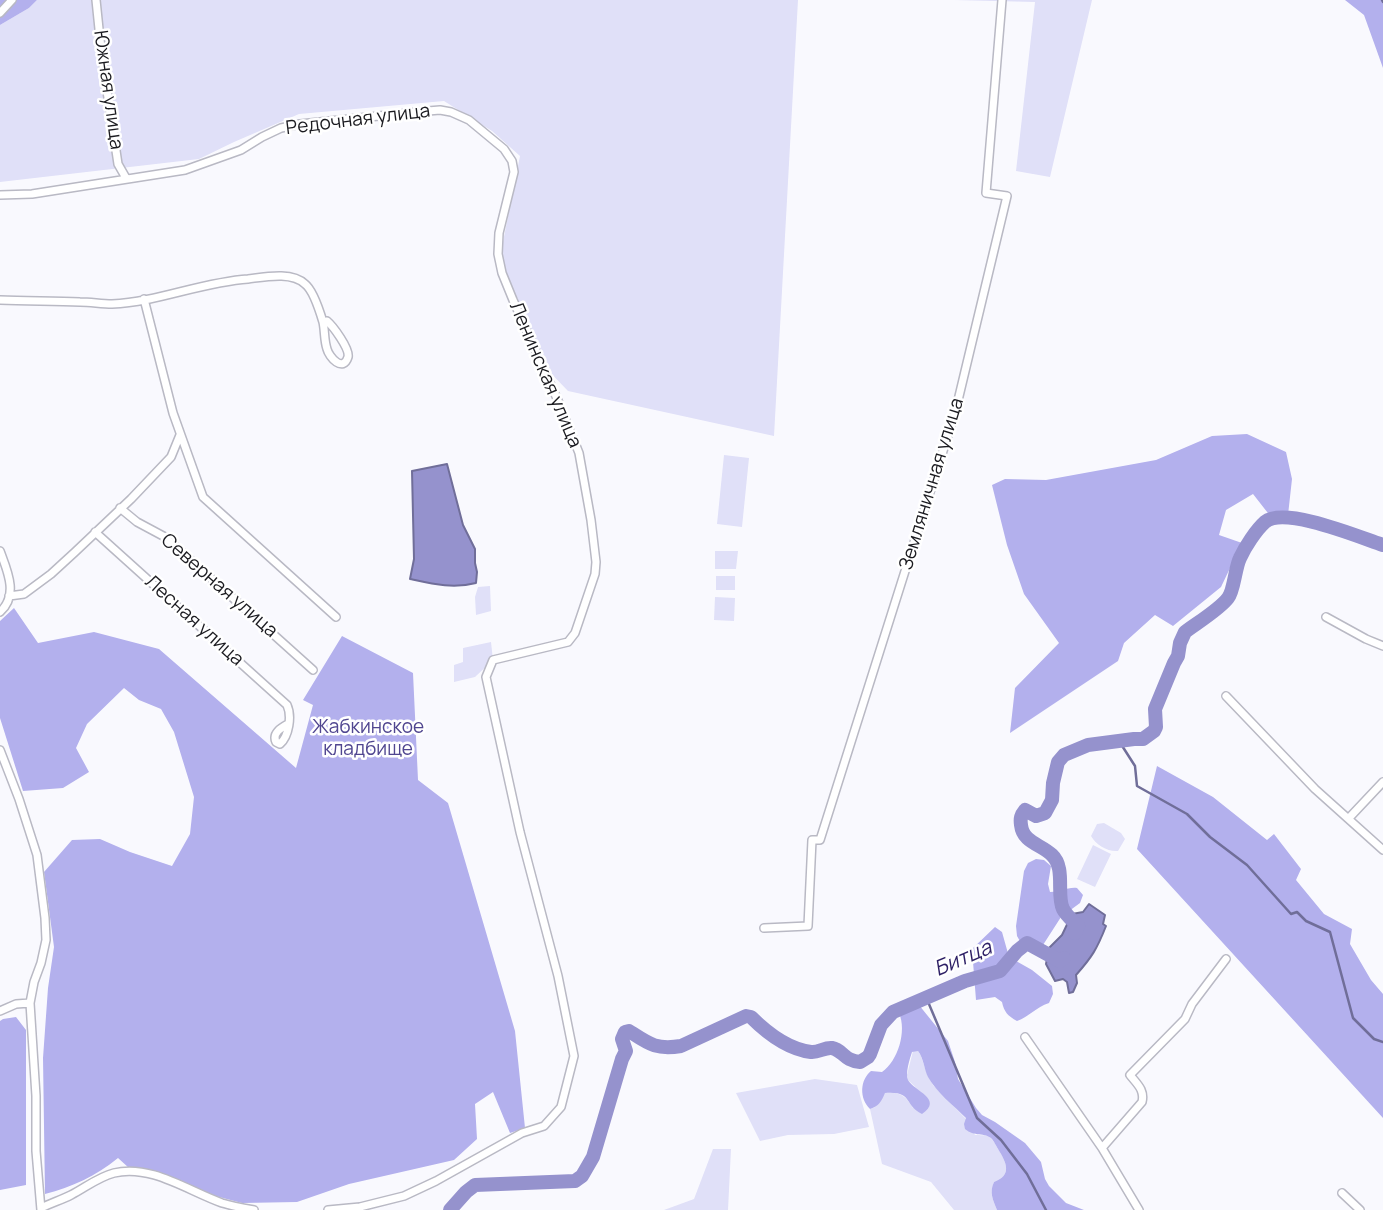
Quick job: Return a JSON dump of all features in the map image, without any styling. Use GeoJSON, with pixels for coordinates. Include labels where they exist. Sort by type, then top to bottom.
{"type":"FeatureCollection","features":[{"type":"Feature","properties":{"kind":"street"},"geometry":{"type":"LineString","coordinates":[[0,13],[12,0]]}},
{"type":"Feature","properties":{"kind":"street","name":"Южная улица"},"geometry":{"type":"LineString","coordinates":[[96,0],[118,164],[125,178]]}},
{"type":"Feature","properties":{"kind":"street","name":"Земляничная улица"},"geometry":{"type":"LineString","coordinates":[[764,929],[808,926],[812,840],[820,840],[955,413],[1007,196],[986,193],[1002,0]]}},
{"type":"Feature","properties":{"kind":"street","name":"Редочная улица"},"geometry":{"type":"LineString","coordinates":[[0,195],[32,194],[185,170],[240,150],[281,128],[300,124],[440,110],[469,120],[504,149],[512,161],[510,189]]}},
{"type":"Feature","properties":{"kind":"street","name":"Ленинская улица"},"geometry":{"type":"LineString","coordinates":[[328,1210],[360,1207],[404,1196],[522,1133],[544,1126],[561,1107],[574,1056],[558,976],[520,832],[486,677],[493,660],[568,642],[575,633],[595,575],[596,562],[579,453],[502,274],[498,254],[499,233],[510,189]]}},
{"type":"Feature","properties":{"kind":"street"},"geometry":{"type":"LineString","coordinates":[[0,300],[112,304],[224,281],[286,277],[306,284],[323,322],[327,350],[331,359],[341,363],[348,358],[348,352],[332,325],[327,321],[323,322]]}},
{"type":"Feature","properties":{"kind":"street"},"geometry":{"type":"LineString","coordinates":[[144,299],[173,413],[203,497],[336,617]]}},
{"type":"Feature","properties":{"kind":"street"},"geometry":{"type":"LineString","coordinates":[[9,596],[24,594],[51,574],[120,509],[172,454],[181,435]]}},
{"type":"Feature","properties":{"kind":"street"},"geometry":{"type":"LineString","coordinates":[[172,454],[187,453]]}},
{"type":"Feature","properties":{"kind":"street","name":"Северная улица"},"geometry":{"type":"LineString","coordinates":[[120,509],[164,537],[313,670]]}},
{"type":"Feature","properties":{"kind":"street","name":"Лесная улица"},"geometry":{"type":"LineString","coordinates":[[95,532],[278,696],[290,712],[288,724]]}},
{"type":"Feature","properties":{"kind":"street"},"geometry":{"type":"LineString","coordinates":[[0,551],[10,582],[9,596],[0,612]]}},
{"type":"Feature","properties":{"kind":"street"},"geometry":{"type":"LineString","coordinates":[[1326,617],[1383,646]]}},
{"type":"Feature","properties":{"kind":"street"},"geometry":{"type":"LineString","coordinates":[[1226,696],[1315,789],[1383,850]]}},
{"type":"Feature","properties":{"kind":"street"},"geometry":{"type":"LineString","coordinates":[[0,750],[37,855],[45,918],[46,940],[30,1003],[41,1209],[110,1174],[138,1171],[224,1204],[254,1210]]}},
{"type":"Feature","properties":{"kind":"street"},"geometry":{"type":"LineString","coordinates":[[1349,818],[1383,782]]}},
{"type":"Feature","properties":{"kind":"street"},"geometry":{"type":"LineString","coordinates":[[1102,1148],[1142,1102],[1142,1090],[1129,1076],[1185,1019],[1192,1004],[1226,958]]}},
{"type":"Feature","properties":{"kind":"street"},"geometry":{"type":"LineString","coordinates":[[0,1012],[16,1004],[30,1003]]}},
{"type":"Feature","properties":{"kind":"street"},"geometry":{"type":"LineString","coordinates":[[1025,1037],[1102,1148],[1139,1210]]}},
{"type":"Feature","properties":{"kind":"street"},"geometry":{"type":"LineString","coordinates":[[1342,1193],[1360,1210]]}},
{"type":"Feature","properties":{"kind":"shaded area"},"geometry":{"type":"Polygon","coordinates":[[[37,0],[798,0],[774,436],[568,391],[541,363],[500,257],[520,156],[492,131],[444,101],[299,114],[199,159],[0,182],[0,25],[29,8],[37,0]]]}},
{"type":"Feature","properties":{"kind":"shaded area"},"geometry":{"type":"Polygon","coordinates":[[[954,0],[1092,0],[1050,177],[1016,171],[1035,2],[954,0]]]}},
{"type":"Feature","properties":{"kind":"shaded area"},"geometry":{"type":"Polygon","coordinates":[[[724,455],[749,458],[742,527],[717,524],[724,455]]]}},
{"type":"Feature","properties":{"kind":"shaded area"},"geometry":{"type":"Polygon","coordinates":[[[447,464],[463,525],[475,549],[476,583],[468,585],[443,585],[410,579],[414,559],[412,471],[447,464]]]}},
{"type":"Feature","properties":{"kind":"shaded area"},"geometry":{"type":"Polygon","coordinates":[[[715,551],[738,551],[736,569],[715,569],[715,551]]]}},
{"type":"Feature","properties":{"kind":"shaded area"},"geometry":{"type":"Polygon","coordinates":[[[716,576],[735,576],[735,590],[716,590],[716,576]]]}},
{"type":"Feature","properties":{"kind":"shaded area"},"geometry":{"type":"Polygon","coordinates":[[[490,586],[491,611],[476,615],[475,597],[478,587],[490,586]]]}},
{"type":"Feature","properties":{"kind":"shaded area"},"geometry":{"type":"Polygon","coordinates":[[[715,597],[735,598],[734,621],[714,620],[715,597]]]}},
{"type":"Feature","properties":{"kind":"shaded area"},"geometry":{"type":"Polygon","coordinates":[[[491,642],[493,660],[475,677],[454,682],[454,665],[463,662],[463,648],[491,642]]]}},
{"type":"Feature","properties":{"kind":"shaded area"},"geometry":{"type":"Polygon","coordinates":[[[1104,823],[1121,833],[1125,839],[1118,851],[1103,847],[1091,836],[1097,824],[1104,823]]]}},
{"type":"Feature","properties":{"kind":"shaded area"},"geometry":{"type":"Polygon","coordinates":[[[1093,845],[1111,854],[1095,887],[1077,879],[1093,845]]]}},
{"type":"Feature","properties":{"kind":"shaded area"},"geometry":{"type":"Polygon","coordinates":[[[1089,904],[1105,915],[1103,924],[1106,926],[1094,952],[1076,975],[1077,983],[1073,992],[1069,993],[1067,982],[1063,979],[1055,981],[1046,964],[1049,948],[1062,935],[1072,914],[1083,912],[1089,904]]]}},
{"type":"Feature","properties":{"kind":"shaded area"},"geometry":{"type":"Polygon","coordinates":[[[913,1051],[918,1051],[921,1056],[933,1085],[966,1119],[975,1135],[991,1138],[1001,1154],[1006,1172],[994,1182],[992,1189],[997,1210],[954,1210],[931,1182],[882,1164],[870,1109],[875,1107],[885,1093],[902,1095],[913,1108],[929,1100],[908,1080],[913,1051]]]}},
{"type":"Feature","properties":{"kind":"shaded area"},"geometry":{"type":"Polygon","coordinates":[[[815,1079],[857,1085],[869,1127],[834,1134],[788,1135],[760,1141],[736,1093],[815,1079]]]}},
{"type":"Feature","properties":{"kind":"shaded area"},"geometry":{"type":"Polygon","coordinates":[[[713,1149],[731,1149],[728,1210],[664,1210],[694,1199],[713,1149]]]}},
{"type":"Feature","properties":{"kind":"green space"},"geometry":{"type":"Polygon","coordinates":[[[0,0],[37,0],[29,8],[0,25],[0,0]]]}},
{"type":"Feature","properties":{"kind":"green space"},"geometry":{"type":"Polygon","coordinates":[[[1345,0],[1383,0],[1383,68],[1364,15],[1345,0]]]}},
{"type":"Feature","properties":{"kind":"green space"},"geometry":{"type":"Polygon","coordinates":[[[1247,434],[1286,452],[1292,479],[1288,515],[1271,517],[1253,494],[1226,510],[1219,535],[1242,543],[1221,587],[1173,626],[1155,615],[1124,643],[1118,661],[1010,733],[1015,688],[1059,643],[1024,594],[1007,545],[992,485],[1005,479],[1046,480],[1156,460],[1212,436],[1247,434]]]}},
{"type":"Feature","properties":{"kind":"green space","name":"Жабкинское кладбище"},"geometry":{"type":"Polygon","coordinates":[[[14,608],[38,643],[94,632],[159,649],[296,768],[313,705],[303,700],[342,636],[413,673],[418,780],[448,803],[515,1031],[525,1128],[510,1133],[493,1092],[475,1104],[477,1139],[454,1160],[349,1184],[297,1202],[242,1203],[204,1193],[139,1168],[129,1168],[118,1158],[83,1180],[45,1194],[43,1058],[54,947],[44,872],[72,840],[100,839],[172,866],[190,834],[194,797],[174,732],[161,709],[139,700],[124,688],[87,724],[76,748],[89,772],[63,788],[23,791],[0,718],[0,621],[14,608]]]}},
{"type":"Feature","properties":{"kind":"green space"},"geometry":{"type":"Polygon","coordinates":[[[1157,766],[1213,797],[1267,840],[1274,834],[1301,869],[1296,880],[1324,914],[1352,929],[1350,944],[1371,980],[1383,994],[1383,1118],[1137,849],[1157,766]]]}},
{"type":"Feature","properties":{"kind":"green space"},"geometry":{"type":"Polygon","coordinates":[[[1036,859],[1044,860],[1051,866],[1048,884],[1050,892],[1077,888],[1083,895],[1080,903],[1061,917],[1043,945],[1036,949],[1021,943],[1016,926],[1024,871],[1028,863],[1036,859]]]}},
{"type":"Feature","properties":{"kind":"green space"},"geometry":{"type":"Polygon","coordinates":[[[995,927],[1002,932],[1009,957],[1052,986],[1053,994],[1049,1003],[1017,1021],[995,997],[976,1000],[972,949],[995,927]]]}},
{"type":"Feature","properties":{"kind":"green space"},"geometry":{"type":"Polygon","coordinates":[[[919,1005],[948,1041],[958,1079],[976,1108],[982,1115],[1025,1143],[1041,1162],[1049,1186],[1066,1203],[1084,1210],[997,1210],[992,1189],[994,1182],[1006,1172],[1003,1159],[992,1139],[965,1129],[966,1118],[932,1083],[918,1051],[912,1052],[907,1077],[929,1100],[928,1109],[922,1114],[912,1107],[904,1096],[894,1093],[885,1093],[873,1108],[870,1109],[866,1105],[863,1084],[867,1075],[871,1071],[882,1072],[888,1067],[900,1045],[902,1028],[899,1013],[919,1005]]]}},
{"type":"Feature","properties":{"kind":"green space"},"geometry":{"type":"Polygon","coordinates":[[[16,1017],[26,1030],[26,1185],[0,1190],[0,1021],[16,1017]]]}},
{"type":"Feature","properties":{"kind":"waterway","name":"Битца"},"geometry":{"type":"LineString","coordinates":[[1075,933],[1078,926],[1061,903],[1060,874],[1056,860],[1048,851],[1025,836],[1021,823],[1025,810],[1036,816],[1045,813],[1052,800],[1058,762],[1064,755],[1088,745],[1143,739],[1154,731],[1155,709],[1178,656],[1185,632],[1228,598],[1240,558],[1265,522],[1275,518],[1305,520],[1383,545]]}},
{"type":"Feature","properties":{"kind":"waterway"},"geometry":{"type":"LineString","coordinates":[[1119,741],[1135,766],[1137,786],[1187,814],[1210,837],[1247,865],[1291,914],[1297,912],[1306,921],[1330,932],[1353,1018],[1374,1039],[1383,1042]]}},
{"type":"Feature","properties":{"kind":"waterway","name":"Битца"},"geometry":{"type":"LineString","coordinates":[[450,1210],[475,1185],[575,1181],[582,1176],[593,1157],[626,1051],[622,1039],[625,1032],[629,1031],[648,1043],[659,1046],[681,1046],[746,1016],[794,1048],[814,1052],[832,1048],[850,1060],[860,1062],[870,1054],[881,1025],[893,1012],[965,981],[1000,971],[1027,943],[1060,961],[1064,958]]}},
{"type":"Feature","properties":{"kind":"waterway"},"geometry":{"type":"LineString","coordinates":[[926,997],[977,1118],[1001,1140],[1027,1174],[1046,1210]]}}]}
